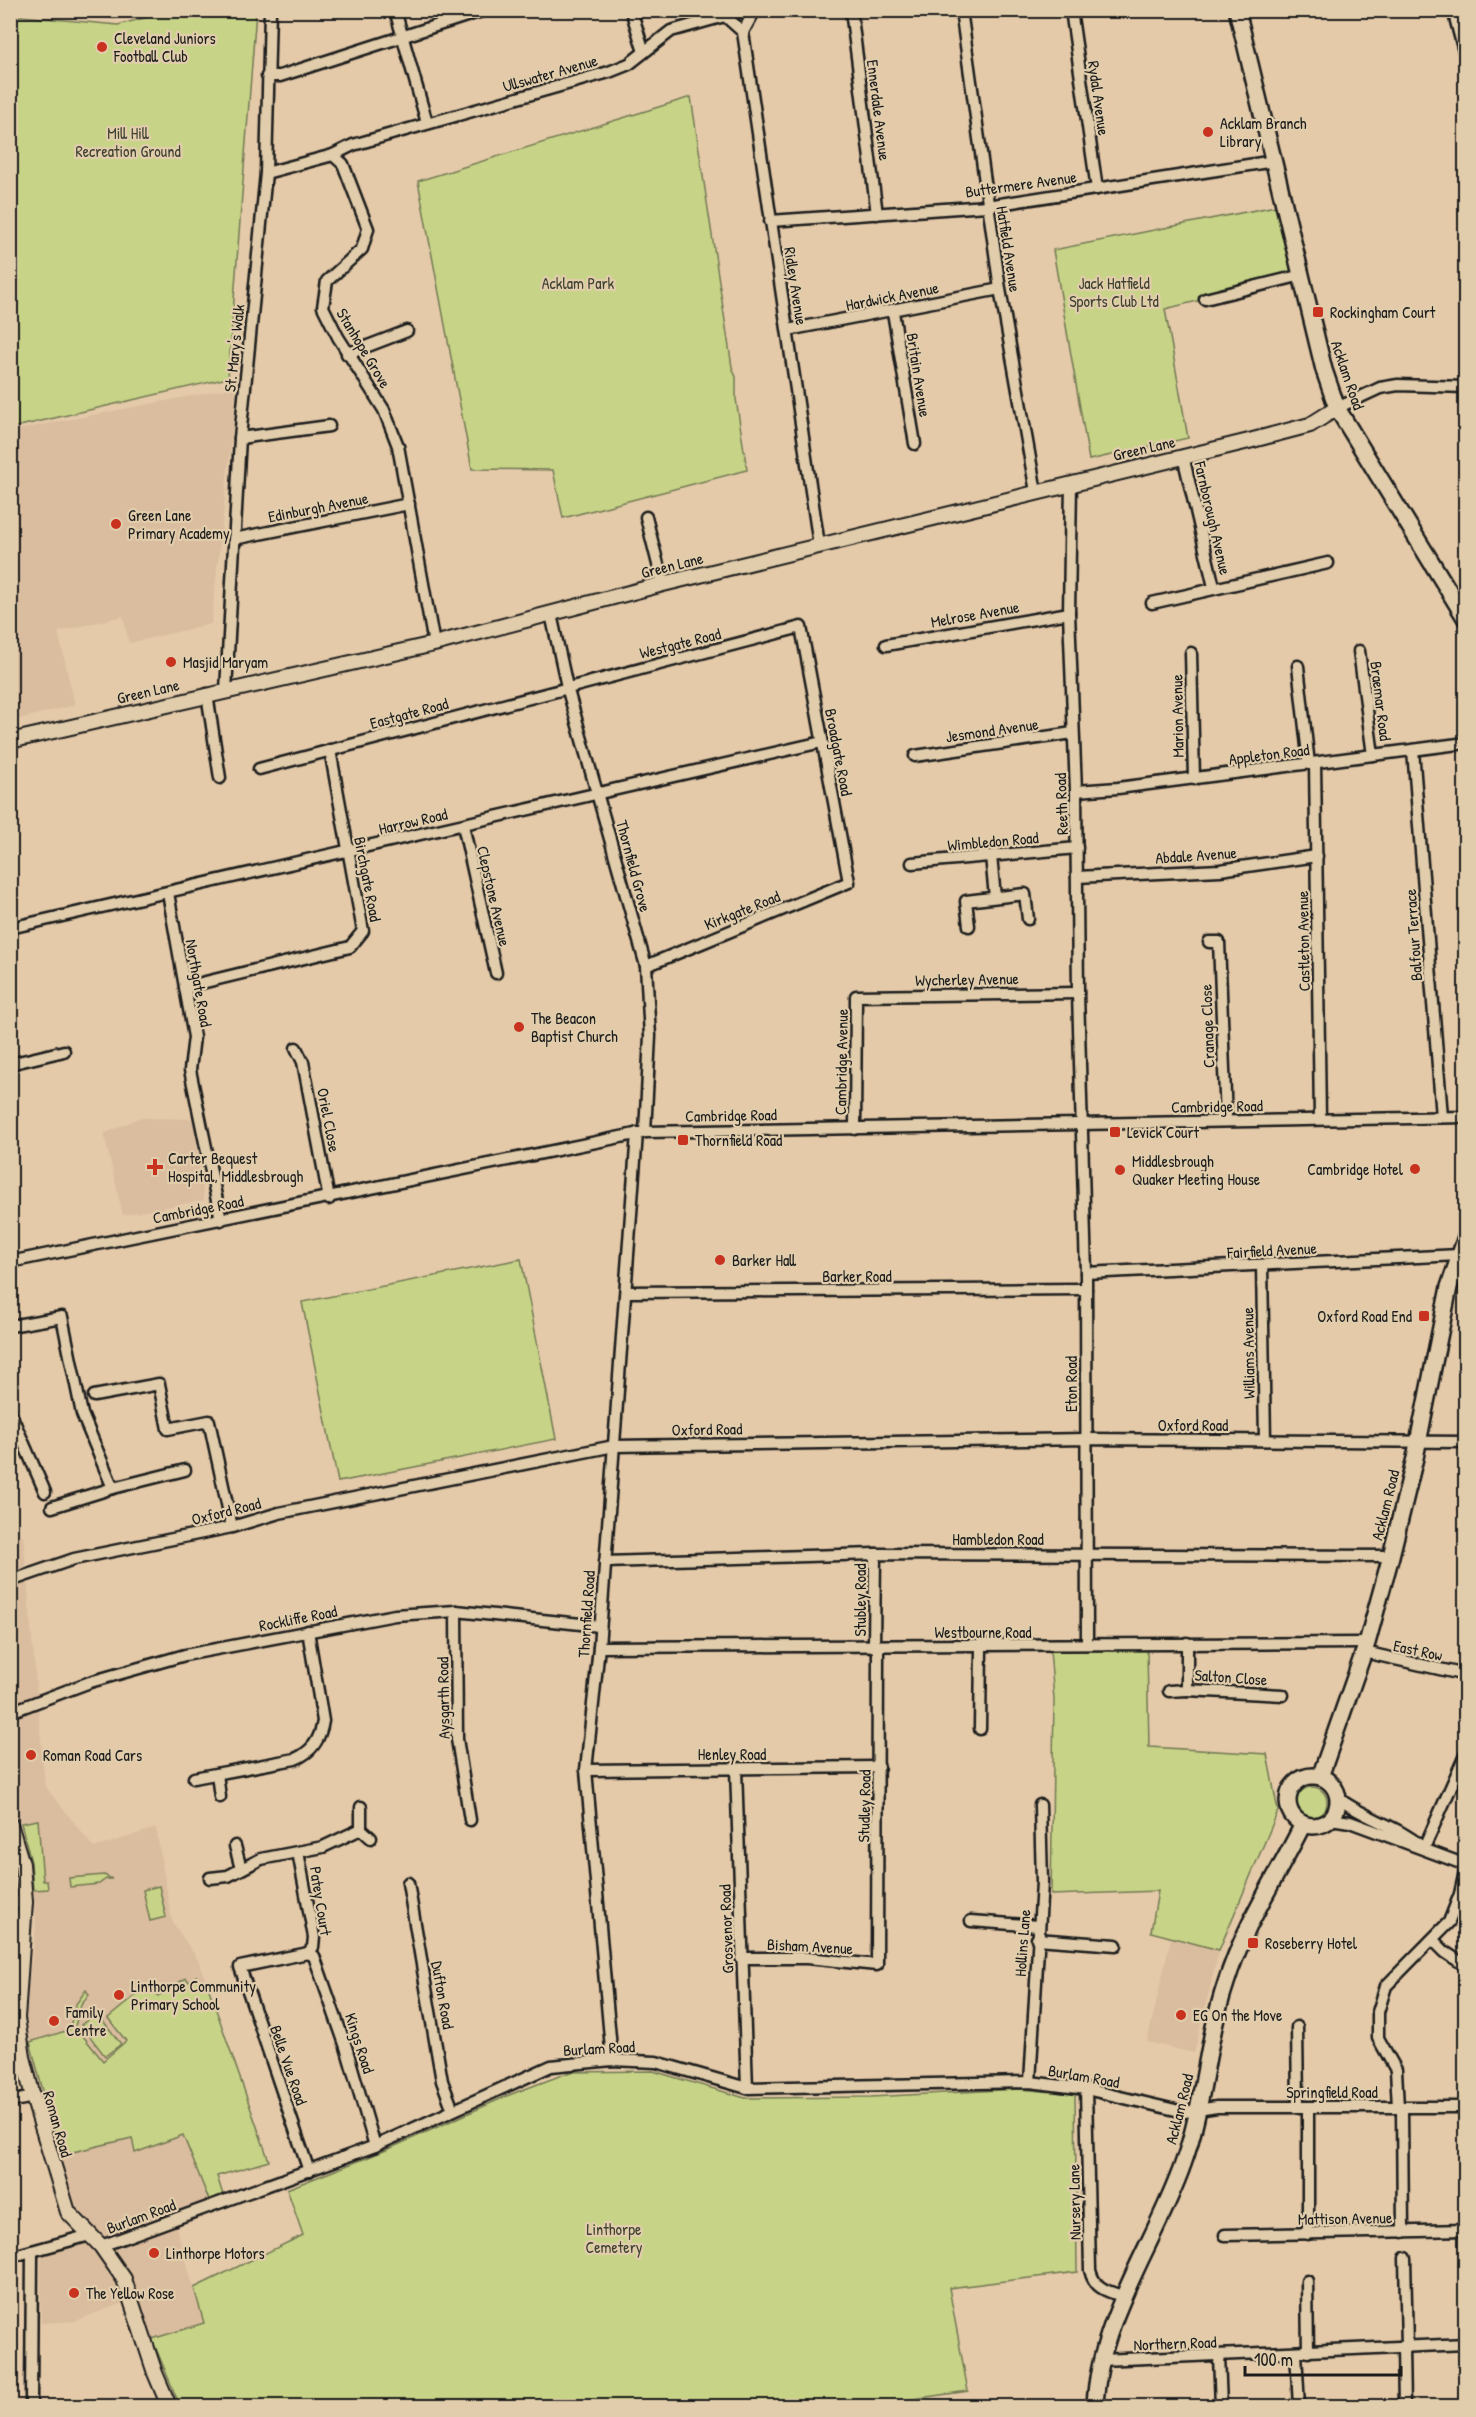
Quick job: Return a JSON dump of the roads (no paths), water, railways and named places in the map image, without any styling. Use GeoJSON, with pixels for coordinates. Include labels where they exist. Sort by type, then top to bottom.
{"type":"FeatureCollection","features":[{"type":"Feature","properties":{"kind":"main road","name":"Acklam Road"},"geometry":{"type":"LineString","coordinates":[[1237,10],[1324,370],[1337,408],[1466,619]]}},
{"type":"Feature","properties":{"kind":"main road","name":"Acklam Road"},"geometry":{"type":"LineString","coordinates":[[1320,1777],[1366,1648],[1391,1556],[1419,1441],[1437,1340],[1459,1255],[1466,1237]]}},
{"type":"Feature","properties":{"kind":"main road"},"geometry":{"type":"LineString","coordinates":[[1320,1777],[1332,1785],[1338,1798],[1335,1813],[1330,1819],[1318,1825],[1304,1824],[1292,1812],[1289,1797],[1292,1789],[1304,1778],[1320,1777]]}},
{"type":"Feature","properties":{"kind":"main road","name":"Acklam Road"},"geometry":{"type":"LineString","coordinates":[[1095,2406],[1101,2360],[1122,2296],[1176,2181],[1198,2110],[1225,1985],[1231,1968],[1270,1881],[1304,1824]]}},
{"type":"Feature","properties":{"kind":"street"},"geometry":{"type":"LineString","coordinates":[[264,10],[263,38],[270,52]]}},
{"type":"Feature","properties":{"kind":"street","name":"St. Mary's Walk"},"geometry":{"type":"LineString","coordinates":[[226,690],[240,438],[266,173],[270,10]]}},
{"type":"Feature","properties":{"kind":"street"},"geometry":{"type":"LineString","coordinates":[[395,10],[427,123]]}},
{"type":"Feature","properties":{"kind":"street"},"geometry":{"type":"LineString","coordinates":[[267,76],[280,76],[485,10]]}},
{"type":"Feature","properties":{"kind":"street"},"geometry":{"type":"LineString","coordinates":[[631,10],[644,51]]}},
{"type":"Feature","properties":{"kind":"street"},"geometry":{"type":"LineString","coordinates":[[725,16],[743,32],[755,10]]}},
{"type":"Feature","properties":{"kind":"street","name":"Ennerdale Avenue"},"geometry":{"type":"LineString","coordinates":[[851,10],[877,214]]}},
{"type":"Feature","properties":{"kind":"street","name":"Hatfield Avenue"},"geometry":{"type":"LineString","coordinates":[[961,10],[987,206],[1036,492]]}},
{"type":"Feature","properties":{"kind":"street","name":"Rydal Avenue"},"geometry":{"type":"LineString","coordinates":[[1071,10],[1097,189]]}},
{"type":"Feature","properties":{"kind":"street"},"geometry":{"type":"LineString","coordinates":[[1453,10],[1466,60]]}},
{"type":"Feature","properties":{"kind":"street","name":"Ullswater Avenue"},"geometry":{"type":"LineString","coordinates":[[333,155],[353,145],[609,72],[629,64],[671,31],[742,11]]}},
{"type":"Feature","properties":{"kind":"street","name":"Ridley Avenue"},"geometry":{"type":"LineString","coordinates":[[743,32],[819,545]]}},
{"type":"Feature","properties":{"kind":"street"},"geometry":{"type":"LineString","coordinates":[[266,173],[333,155]]}},
{"type":"Feature","properties":{"kind":"street","name":"Stanhope Grove"},"geometry":{"type":"LineString","coordinates":[[333,155],[343,164],[368,229],[362,249],[327,281],[323,308],[347,354],[384,410],[398,446],[434,644]]}},
{"type":"Feature","properties":{"kind":"street","name":"Buttermere Avenue"},"geometry":{"type":"LineString","coordinates":[[770,221],[987,206],[1274,161]]}},
{"type":"Feature","properties":{"kind":"street"},"geometry":{"type":"LineString","coordinates":[[1206,299],[1302,275]]}},
{"type":"Feature","properties":{"kind":"street","name":"Hardwick Avenue"},"geometry":{"type":"LineString","coordinates":[[788,330],[893,312],[1000,289]]}},
{"type":"Feature","properties":{"kind":"street","name":"Britain Avenue"},"geometry":{"type":"LineString","coordinates":[[893,312],[915,444]]}},
{"type":"Feature","properties":{"kind":"street"},"geometry":{"type":"LineString","coordinates":[[347,354],[407,331]]}},
{"type":"Feature","properties":{"kind":"street"},"geometry":{"type":"LineString","coordinates":[[1337,408],[1380,388],[1398,385],[1466,387]]}},
{"type":"Feature","properties":{"kind":"street","name":"Green Lane"},"geometry":{"type":"LineString","coordinates":[[10,741],[207,694],[434,644],[819,545],[1310,425],[1337,408]]}},
{"type":"Feature","properties":{"kind":"street"},"geometry":{"type":"LineString","coordinates":[[240,438],[328,426]]}},
{"type":"Feature","properties":{"kind":"street","name":"Farnborough Avenue"},"geometry":{"type":"LineString","coordinates":[[1184,456],[1214,587]]}},
{"type":"Feature","properties":{"kind":"street","name":"Reeth Road"},"geometry":{"type":"LineString","coordinates":[[1071,483],[1069,613],[1076,791],[1082,1124]]}},
{"type":"Feature","properties":{"kind":"street","name":"Edinburgh Avenue"},"geometry":{"type":"LineString","coordinates":[[234,539],[409,504]]}},
{"type":"Feature","properties":{"kind":"street"},"geometry":{"type":"LineString","coordinates":[[646,517],[663,584]]}},
{"type":"Feature","properties":{"kind":"street"},"geometry":{"type":"LineString","coordinates":[[1152,603],[1214,587],[1328,563]]}},
{"type":"Feature","properties":{"kind":"street","name":"Melrose Avenue"},"geometry":{"type":"LineString","coordinates":[[886,645],[1069,613]]}},
{"type":"Feature","properties":{"kind":"street","name":"Thornfield Grove"},"geometry":{"type":"LineString","coordinates":[[551,614],[567,687],[646,966],[650,1036],[641,1133]]}},
{"type":"Feature","properties":{"kind":"street","name":"Westgate Road"},"geometry":{"type":"LineString","coordinates":[[567,687],[801,627]]}},
{"type":"Feature","properties":{"kind":"street","name":"Broadgate Road"},"geometry":{"type":"LineString","coordinates":[[801,627],[849,882]]}},
{"type":"Feature","properties":{"kind":"street","name":"Braemar Road"},"geometry":{"type":"LineString","coordinates":[[1359,651],[1373,755]]}},
{"type":"Feature","properties":{"kind":"street","name":"Marion Avenue"},"geometry":{"type":"LineString","coordinates":[[1191,653],[1194,778]]}},
{"type":"Feature","properties":{"kind":"street","name":"Castleton Avenue"},"geometry":{"type":"LineString","coordinates":[[1298,666],[1312,764],[1317,856],[1320,1119]]}},
{"type":"Feature","properties":{"kind":"street","name":"Eastgate Road"},"geometry":{"type":"LineString","coordinates":[[259,769],[567,687]]}},
{"type":"Feature","properties":{"kind":"street"},"geometry":{"type":"LineString","coordinates":[[207,694],[220,778]]}},
{"type":"Feature","properties":{"kind":"street","name":"Jesmond Avenue"},"geometry":{"type":"LineString","coordinates":[[915,756],[1073,733]]}},
{"type":"Feature","properties":{"kind":"street","name":"Harrow Road"},"geometry":{"type":"LineString","coordinates":[[10,928],[822,742]]}},
{"type":"Feature","properties":{"kind":"street","name":"Appleton Road"},"geometry":{"type":"LineString","coordinates":[[1076,791],[1312,764],[1466,743]]}},
{"type":"Feature","properties":{"kind":"street","name":"Birchgate Road"},"geometry":{"type":"LineString","coordinates":[[184,987],[350,947],[363,931],[330,750]]}},
{"type":"Feature","properties":{"kind":"street","name":"Balfour Terrace"},"geometry":{"type":"LineString","coordinates":[[1413,750],[1442,1118]]}},
{"type":"Feature","properties":{"kind":"street","name":"Clepstone Avenue"},"geometry":{"type":"LineString","coordinates":[[463,825],[496,973]]}},
{"type":"Feature","properties":{"kind":"street","name":"Wimbledon Road"},"geometry":{"type":"LineString","coordinates":[[912,863],[1077,848]]}},
{"type":"Feature","properties":{"kind":"street"},"geometry":{"type":"LineString","coordinates":[[991,856],[995,897]]}},
{"type":"Feature","properties":{"kind":"street","name":"Abdale Avenue"},"geometry":{"type":"LineString","coordinates":[[1077,877],[1220,870],[1317,856]]}},
{"type":"Feature","properties":{"kind":"street","name":"Kirkgate Road"},"geometry":{"type":"LineString","coordinates":[[646,966],[849,882]]}},
{"type":"Feature","properties":{"kind":"street","name":"Northgate Road"},"geometry":{"type":"LineString","coordinates":[[168,893],[194,1037],[190,1070],[221,1220]]}},
{"type":"Feature","properties":{"kind":"street"},"geometry":{"type":"LineString","coordinates":[[969,926],[966,901],[995,897],[1025,894],[1028,918]]}},
{"type":"Feature","properties":{"kind":"street","name":"Cranage Close"},"geometry":{"type":"LineString","coordinates":[[1209,942],[1219,942],[1226,1120]]}},
{"type":"Feature","properties":{"kind":"street","name":"Wycherley Avenue"},"geometry":{"type":"LineString","coordinates":[[856,996],[1078,993]]}},
{"type":"Feature","properties":{"kind":"street","name":"Cambridge Avenue"},"geometry":{"type":"LineString","coordinates":[[855,1129],[856,996]]}},
{"type":"Feature","properties":{"kind":"street","name":"Oriel Close"},"geometry":{"type":"LineString","coordinates":[[296,1048],[303,1062],[329,1199]]}},
{"type":"Feature","properties":{"kind":"street"},"geometry":{"type":"LineString","coordinates":[[10,1064],[64,1051]]}},
{"type":"Feature","properties":{"kind":"street","name":"Cambridge Road"},"geometry":{"type":"LineString","coordinates":[[10,1262],[329,1199],[641,1133],[1466,1117]]}},
{"type":"Feature","properties":{"kind":"street","name":"Eton Road"},"geometry":{"type":"LineString","coordinates":[[1082,1124],[1086,1273],[1087,1644]]}},
{"type":"Feature","properties":{"kind":"street","name":"Thornfield Road"},"geometry":{"type":"LineString","coordinates":[[612,2060],[586,1770],[599,1647],[641,1133]]}},
{"type":"Feature","properties":{"kind":"street","name":"Fairfield Avenue"},"geometry":{"type":"LineString","coordinates":[[1086,1273],[1459,1255]]}},
{"type":"Feature","properties":{"kind":"street","name":"Williams Avenue"},"geometry":{"type":"LineString","coordinates":[[1262,1266],[1265,1440]]}},
{"type":"Feature","properties":{"kind":"street","name":"Barker Road"},"geometry":{"type":"LineString","coordinates":[[627,1292],[1086,1289]]}},
{"type":"Feature","properties":{"kind":"street"},"geometry":{"type":"LineString","coordinates":[[10,1326],[62,1317],[82,1414],[113,1488]]}},
{"type":"Feature","properties":{"kind":"street"},"geometry":{"type":"LineString","coordinates":[[94,1396],[159,1384],[168,1429],[209,1421],[232,1527]]}},
{"type":"Feature","properties":{"kind":"street"},"geometry":{"type":"LineString","coordinates":[[10,1412],[45,1492]]}},
{"type":"Feature","properties":{"kind":"street","name":"Oxford Road"},"geometry":{"type":"LineString","coordinates":[[10,1581],[74,1559],[232,1527],[279,1513],[614,1446],[1086,1439],[1466,1442]]}},
{"type":"Feature","properties":{"kind":"street"},"geometry":{"type":"LineString","coordinates":[[51,1507],[113,1488],[185,1470]]}},
{"type":"Feature","properties":{"kind":"street","name":"Hambledon Road"},"geometry":{"type":"LineString","coordinates":[[605,1562],[875,1554],[1391,1556]]}},
{"type":"Feature","properties":{"kind":"street","name":"Stubley Road"},"geometry":{"type":"LineString","coordinates":[[875,1554],[876,1647]]}},
{"type":"Feature","properties":{"kind":"street","name":"Rockliffe Road"},"geometry":{"type":"LineString","coordinates":[[10,1713],[90,1682],[185,1655],[395,1615],[456,1611],[600,1626]]}},
{"type":"Feature","properties":{"kind":"street","name":"Aysgarth Road"},"geometry":{"type":"LineString","coordinates":[[456,1611],[457,1739],[470,1820]]}},
{"type":"Feature","properties":{"kind":"street"},"geometry":{"type":"LineString","coordinates":[[194,1778],[295,1759],[307,1754],[314,1747],[321,1734],[323,1721],[308,1631]]}},
{"type":"Feature","properties":{"kind":"street","name":"Westbourne Road"},"geometry":{"type":"LineString","coordinates":[[599,1647],[981,1647],[1186,1643],[1366,1648]]}},
{"type":"Feature","properties":{"kind":"street","name":"Salton Close"},"geometry":{"type":"LineString","coordinates":[[1186,1643],[1187,1690],[1283,1695]]}},
{"type":"Feature","properties":{"kind":"street","name":"Studley Road"},"geometry":{"type":"LineString","coordinates":[[876,1647],[879,1767],[877,1965]]}},
{"type":"Feature","properties":{"kind":"street"},"geometry":{"type":"LineString","coordinates":[[981,1647],[981,1729]]}},
{"type":"Feature","properties":{"kind":"street","name":"East Row"},"geometry":{"type":"LineString","coordinates":[[1366,1648],[1466,1675]]}},
{"type":"Feature","properties":{"kind":"street"},"geometry":{"type":"LineString","coordinates":[[1169,1690],[1187,1690]]}},
{"type":"Feature","properties":{"kind":"street"},"geometry":{"type":"LineString","coordinates":[[1424,1848],[1466,1753]]}},
{"type":"Feature","properties":{"kind":"street","name":"Henley Road"},"geometry":{"type":"LineString","coordinates":[[586,1770],[879,1767]]}},
{"type":"Feature","properties":{"kind":"street","name":"Grosvenor Road"},"geometry":{"type":"LineString","coordinates":[[736,1769],[747,2088]]}},
{"type":"Feature","properties":{"kind":"street"},"geometry":{"type":"LineString","coordinates":[[217,1774],[220,1797]]}},
{"type":"Feature","properties":{"kind":"street"},"geometry":{"type":"LineString","coordinates":[[1338,1798],[1356,1812],[1409,1835],[1424,1848]]}},
{"type":"Feature","properties":{"kind":"street","name":"Hollins Lane"},"geometry":{"type":"LineString","coordinates":[[1030,2082],[1042,1882],[1040,1805]]}},
{"type":"Feature","properties":{"kind":"street"},"geometry":{"type":"LineString","coordinates":[[361,1808],[361,1829],[371,1838]]}},
{"type":"Feature","properties":{"kind":"street"},"geometry":{"type":"LineString","coordinates":[[1330,1819],[1350,1822],[1402,1844],[1424,1848],[1466,1866],[1460,1894],[1449,1922],[1386,1986],[1381,1999],[1378,2038],[1398,2079],[1403,2232]]}},
{"type":"Feature","properties":{"kind":"street","name":"Roman Road"},"geometry":{"type":"LineString","coordinates":[[10,1824],[22,1864],[26,1902],[14,1995],[23,2057],[33,2097],[68,2212],[101,2246],[124,2279],[155,2373],[169,2406]]}},
{"type":"Feature","properties":{"kind":"street","name":"Patey Court"},"geometry":{"type":"LineString","coordinates":[[210,1878],[228,1876],[261,1859],[323,1847],[361,1829]]}},
{"type":"Feature","properties":{"kind":"street"},"geometry":{"type":"LineString","coordinates":[[235,1846],[241,1869]]}},
{"type":"Feature","properties":{"kind":"street","name":"Patey Court"},"geometry":{"type":"LineString","coordinates":[[298,1852],[314,1937],[313,1947],[308,1953]]}},
{"type":"Feature","properties":{"kind":"street","name":"Dufton Road"},"geometry":{"type":"LineString","coordinates":[[408,1883],[442,2081],[453,2110]]}},
{"type":"Feature","properties":{"kind":"street"},"geometry":{"type":"LineString","coordinates":[[10,1902],[26,1902]]}},
{"type":"Feature","properties":{"kind":"street"},"geometry":{"type":"LineString","coordinates":[[971,1921],[1038,1926]]}},
{"type":"Feature","properties":{"kind":"street"},"geometry":{"type":"LineString","coordinates":[[1037,1939],[1116,1945]]}},
{"type":"Feature","properties":{"kind":"street"},"geometry":{"type":"LineString","coordinates":[[1433,1940],[1445,1952],[1466,1966]]}},
{"type":"Feature","properties":{"kind":"street","name":"Belle Vue Road"},"geometry":{"type":"LineString","coordinates":[[308,1953],[240,1968],[309,2171]]}},
{"type":"Feature","properties":{"kind":"street","name":"Kings Road"},"geometry":{"type":"LineString","coordinates":[[308,1953],[314,1956],[346,2047],[375,2146]]}},
{"type":"Feature","properties":{"kind":"street","name":"Bisham Avenue"},"geometry":{"type":"LineString","coordinates":[[741,1958],[807,1958],[877,1965]]}},
{"type":"Feature","properties":{"kind":"street"},"geometry":{"type":"LineString","coordinates":[[1298,2027],[1308,2234]]}},
{"type":"Feature","properties":{"kind":"street","name":"Burlam Road"},"geometry":{"type":"LineString","coordinates":[[101,2246],[375,2146],[551,2066],[612,2060],[656,2062],[747,2088],[1030,2082],[1086,2089],[1184,2112],[1198,2110]]}},
{"type":"Feature","properties":{"kind":"street","name":"Nursery Lane"},"geometry":{"type":"LineString","coordinates":[[1086,2089],[1090,2270],[1092,2281],[1101,2289],[1122,2296]]}},
{"type":"Feature","properties":{"kind":"street"},"geometry":{"type":"LineString","coordinates":[[10,2102],[33,2097]]}},
{"type":"Feature","properties":{"kind":"street","name":"Springfield Road"},"geometry":{"type":"LineString","coordinates":[[1198,2110],[1303,2107],[1466,2108]]}},
{"type":"Feature","properties":{"kind":"street","name":"Mattison Avenue"},"geometry":{"type":"LineString","coordinates":[[1225,2235],[1466,2230]]}},
{"type":"Feature","properties":{"kind":"street"},"geometry":{"type":"LineString","coordinates":[[10,2258],[90,2235]]}},
{"type":"Feature","properties":{"kind":"street"},"geometry":{"type":"LineString","coordinates":[[31,2406],[32,2252]]}},
{"type":"Feature","properties":{"kind":"street"},"geometry":{"type":"LineString","coordinates":[[1404,2406],[1406,2258]]}},
{"type":"Feature","properties":{"kind":"street"},"geometry":{"type":"LineString","coordinates":[[1299,2406],[1307,2282]]}},
{"type":"Feature","properties":{"kind":"street","name":"Northern Road"},"geometry":{"type":"LineString","coordinates":[[1101,2360],[1302,2353],[1466,2344]]}},
{"type":"Feature","properties":{"kind":"street"},"geometry":{"type":"LineString","coordinates":[[1219,2356],[1221,2406]]}},
{"type":"Feature","properties":{"kind":"place","name":"Cleveland Juniors Football Club"},"geometry":{"type":"Point","coordinates":[102,47]}},
{"type":"Feature","properties":{"kind":"place","name":"Acklam Branch Library"},"geometry":{"type":"Point","coordinates":[1208,132]}},
{"type":"Feature","properties":{"kind":"place","name":"Rockingham Court"},"geometry":{"type":"Point","coordinates":[1318,312]}},
{"type":"Feature","properties":{"kind":"place","name":"Green Lane Primary Academy"},"geometry":{"type":"Point","coordinates":[116,524]}},
{"type":"Feature","properties":{"kind":"place","name":"Masjid Maryam"},"geometry":{"type":"Point","coordinates":[171,662]}},
{"type":"Feature","properties":{"kind":"place","name":"The Beacon Baptist Church"},"geometry":{"type":"Point","coordinates":[519,1027]}},
{"type":"Feature","properties":{"kind":"place","name":"Levick Court"},"geometry":{"type":"Point","coordinates":[1115,1132]}},
{"type":"Feature","properties":{"kind":"place","name":"Thornfield Road"},"geometry":{"type":"Point","coordinates":[683,1140]}},
{"type":"Feature","properties":{"kind":"place","name":"Carter Bequest Hospital, Middlesbrough"},"geometry":{"type":"Point","coordinates":[155,1167]}},
{"type":"Feature","properties":{"kind":"place","name":"Cambridge Hotel"},"geometry":{"type":"Point","coordinates":[1415,1169]}},
{"type":"Feature","properties":{"kind":"place","name":"Middlesbrough Quaker Meeting House"},"geometry":{"type":"Point","coordinates":[1120,1170]}},
{"type":"Feature","properties":{"kind":"place","name":"Barker Hall"},"geometry":{"type":"Point","coordinates":[720,1260]}},
{"type":"Feature","properties":{"kind":"place","name":"Oxford Road End"},"geometry":{"type":"Point","coordinates":[1424,1316]}},
{"type":"Feature","properties":{"kind":"place","name":"Roman Road Cars"},"geometry":{"type":"Point","coordinates":[31,1755]}},
{"type":"Feature","properties":{"kind":"place","name":"Roseberry Hotel"},"geometry":{"type":"Point","coordinates":[1253,1943]}},
{"type":"Feature","properties":{"kind":"place","name":"Linthorpe Community Primary School"},"geometry":{"type":"Point","coordinates":[119,1995]}},
{"type":"Feature","properties":{"kind":"place","name":"EG On the Move"},"geometry":{"type":"Point","coordinates":[1181,2015]}},
{"type":"Feature","properties":{"kind":"place","name":"Family Centre"},"geometry":{"type":"Point","coordinates":[54,2021]}},
{"type":"Feature","properties":{"kind":"place","name":"Linthorpe Motors"},"geometry":{"type":"Point","coordinates":[154,2253]}},
{"type":"Feature","properties":{"kind":"place","name":"The Yellow Rose"},"geometry":{"type":"Point","coordinates":[74,2293]}},
{"type":"Feature","properties":{"kind":"park label","name":"Mill Hill Recreation Ground"},"geometry":{"type":"Point","coordinates":[128,142]}},
{"type":"Feature","properties":{"kind":"park label","name":"Acklam Park"},"geometry":{"type":"Point","coordinates":[578,283]}},
{"type":"Feature","properties":{"kind":"park label","name":"Jack Hatfield Sports Club Ltd"},"geometry":{"type":"Point","coordinates":[1114,292]}},
{"type":"Feature","properties":{"kind":"park label","name":"Linthorpe Cemetery"},"geometry":{"type":"Point","coordinates":[614,2238]}}]}
